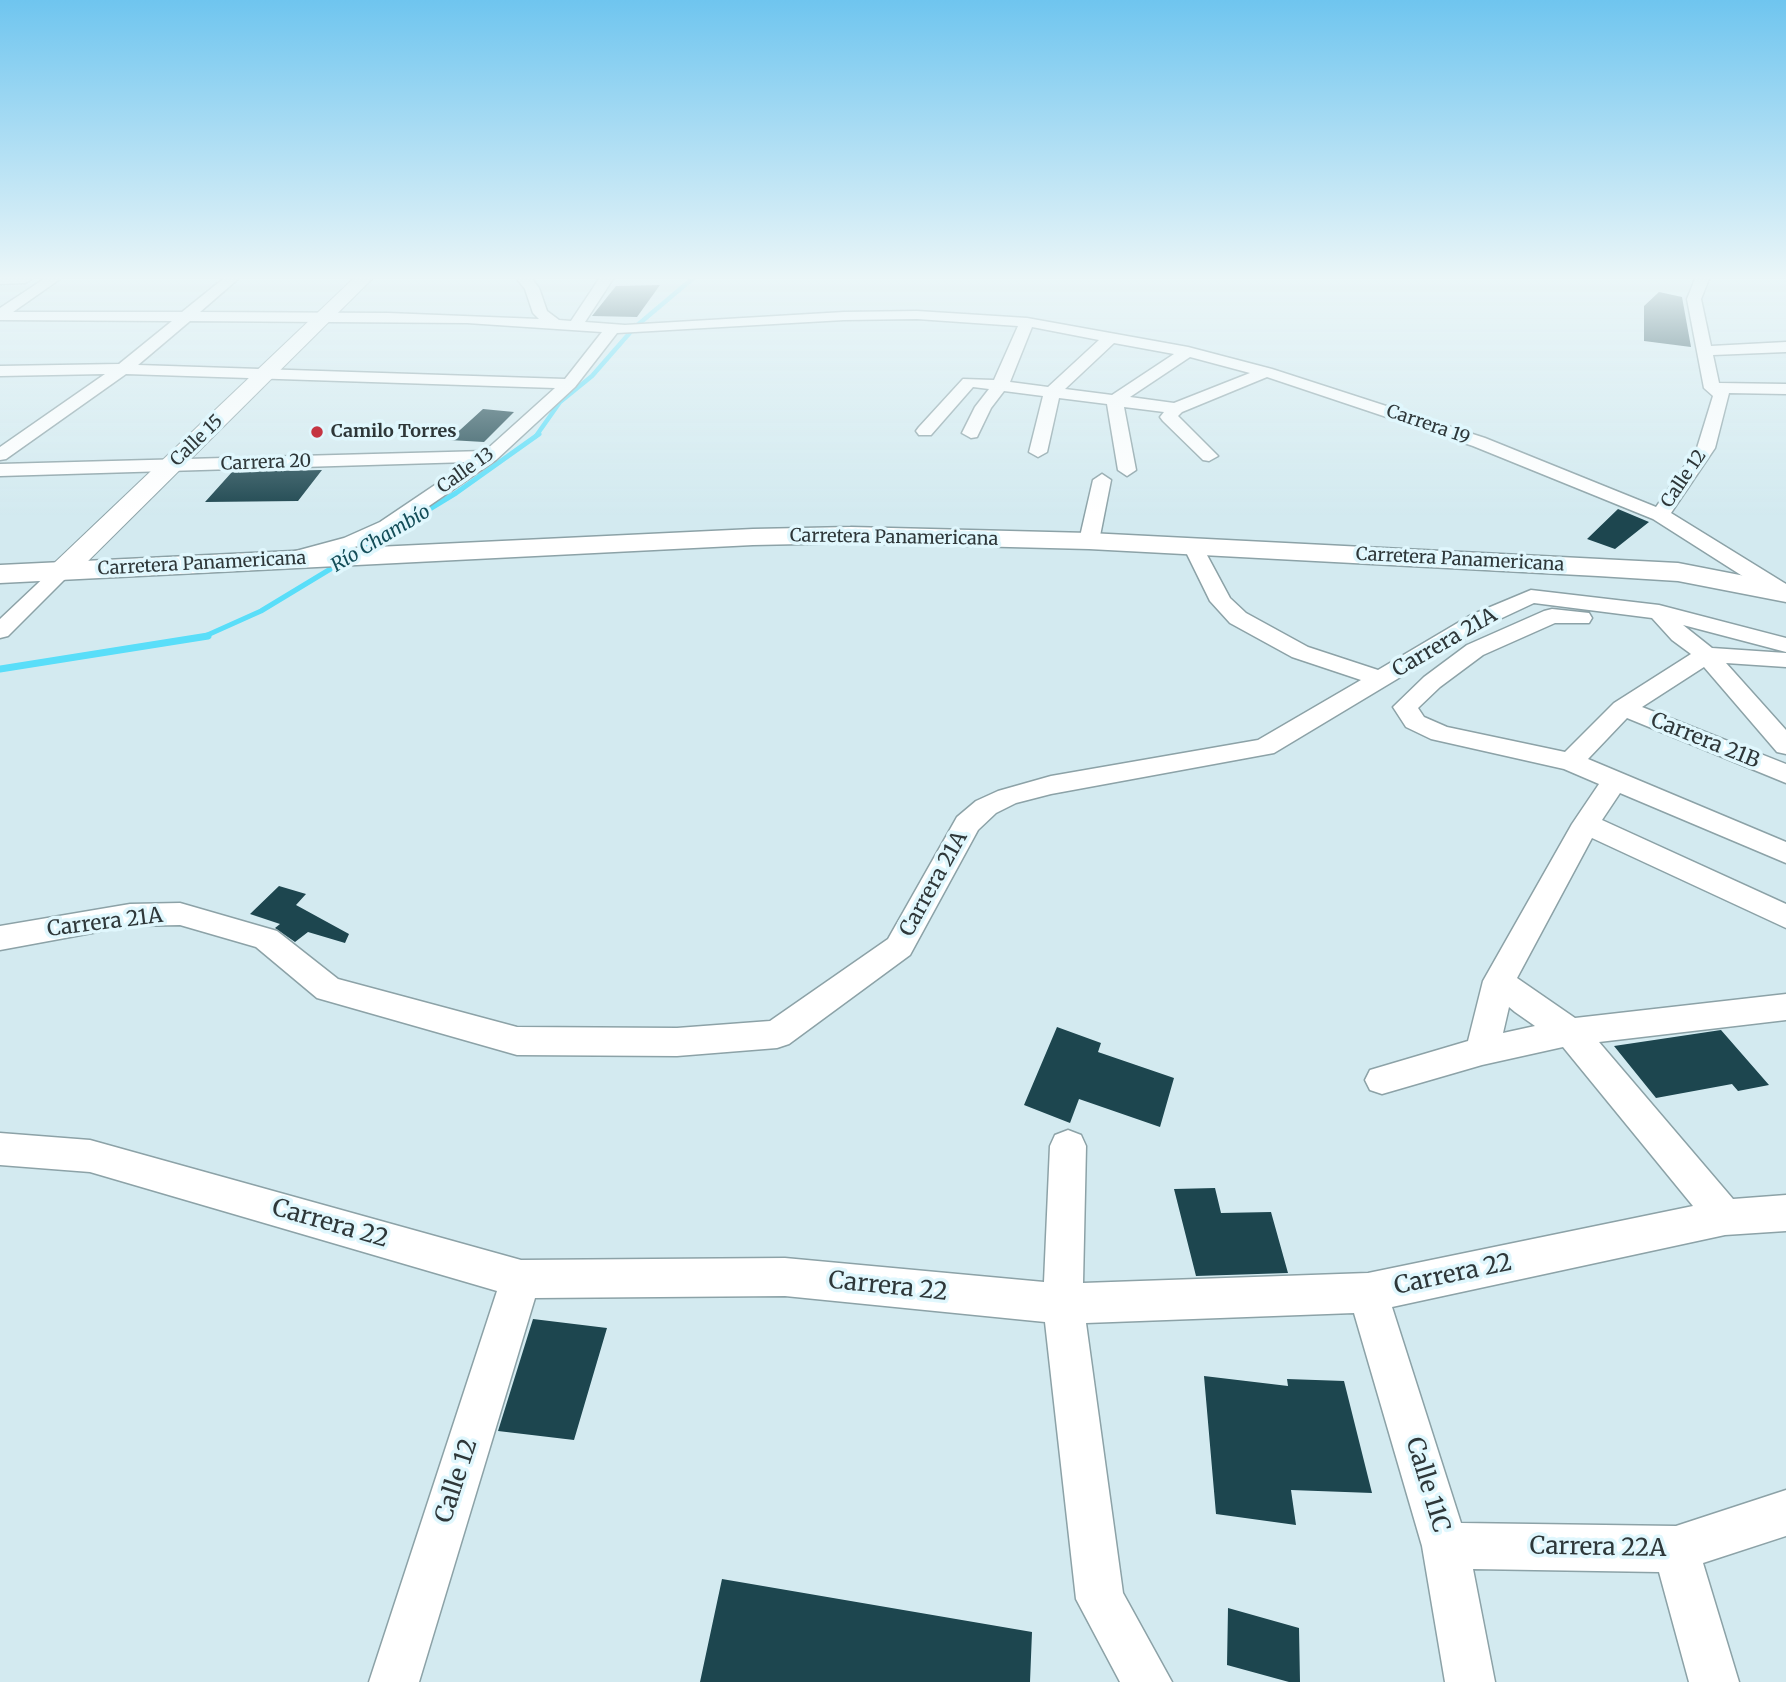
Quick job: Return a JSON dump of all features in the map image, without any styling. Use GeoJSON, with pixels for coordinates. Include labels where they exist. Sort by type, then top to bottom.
{"type":"FeatureCollection","features":[{"type":"Feature","properties":{"kind":"highway","name":"Carretera Panamericana"},"geometry":{"type":"LineString","coordinates":[[0,574],[839,535],[1088,541],[1678,572],[1786,593]]}},
{"type":"Feature","properties":{"kind":"main road","name":"Calle 15"},"geometry":{"type":"LineString","coordinates":[[61,572],[284,357]]}},
{"type":"Feature","properties":{"kind":"street"},"geometry":{"type":"LineString","coordinates":[[0,455],[137,357]]}},
{"type":"Feature","properties":{"kind":"street","name":"Calle 13"},"geometry":{"type":"LineString","coordinates":[[282,560],[351,542],[387,526],[490,456],[596,357]]}},
{"type":"Feature","properties":{"kind":"street"},"geometry":{"type":"LineString","coordinates":[[971,433],[984,407],[1000,386],[1012,357]]}},
{"type":"Feature","properties":{"kind":"street"},"geometry":{"type":"LineString","coordinates":[[1038,452],[1052,392],[1089,357]]}},
{"type":"Feature","properties":{"kind":"street"},"geometry":{"type":"LineString","coordinates":[[1115,400],[1180,357]]}},
{"type":"Feature","properties":{"kind":"street","name":"Carrera 19"},"geometry":{"type":"LineString","coordinates":[[1209,357],[1266,372],[1479,442],[1660,514],[1786,593]]}},
{"type":"Feature","properties":{"kind":"street","name":"Calle 12"},"geometry":{"type":"LineString","coordinates":[[1660,514],[1706,448],[1722,395],[1712,388],[1705,357]]}},
{"type":"Feature","properties":{"kind":"street"},"geometry":{"type":"LineString","coordinates":[[0,370],[123,369],[569,384]]}},
{"type":"Feature","properties":{"kind":"street"},"geometry":{"type":"LineString","coordinates":[[925,431],[970,382],[1176,408],[1266,372]]}},
{"type":"Feature","properties":{"kind":"street"},"geometry":{"type":"LineString","coordinates":[[1712,388],[1786,389]]}},
{"type":"Feature","properties":{"kind":"street"},"geometry":{"type":"LineString","coordinates":[[1115,400],[1127,470]]}},
{"type":"Feature","properties":{"kind":"street"},"geometry":{"type":"LineString","coordinates":[[1176,408],[1169,417],[1209,456]]}},
{"type":"Feature","properties":{"kind":"street","name":"Carrera 20"},"geometry":{"type":"LineString","coordinates":[[0,470],[490,456]]}},
{"type":"Feature","properties":{"kind":"street"},"geometry":{"type":"LineString","coordinates":[[1088,541],[1102,480]]}},
{"type":"Feature","properties":{"kind":"street"},"geometry":{"type":"LineString","coordinates":[[1193,546],[1221,601],[1238,618],[1300,652],[1381,679]]}},
{"type":"Feature","properties":{"kind":"street"},"geometry":{"type":"LineString","coordinates":[[0,631],[61,572]]}},
{"type":"Feature","properties":{"kind":"street","name":"Carrera 21A"},"geometry":{"type":"LineString","coordinates":[[0,938],[130,915],[180,914],[265,939],[328,989],[517,1041],[677,1042],[778,1034],[899,947],[967,824],[986,807],[1007,797],[1051,785],[1265,747],[1479,620],[1531,596],[1658,612],[1786,645]]}},
{"type":"Feature","properties":{"kind":"street"},"geometry":{"type":"LineString","coordinates":[[1658,612],[1680,635],[1706,655],[1786,746]]}},
{"type":"Feature","properties":{"kind":"street"},"geometry":{"type":"LineString","coordinates":[[1680,635],[1574,616],[1552,615],[1475,650],[1432,682],[1405,707],[1415,722],[1440,733],[1571,762],[1786,853]]}},
{"type":"Feature","properties":{"kind":"street"},"geometry":{"type":"LineString","coordinates":[[1571,762],[1623,708],[1706,655],[1786,660]]}},
{"type":"Feature","properties":{"kind":"street","name":"Carrera 21B"},"geometry":{"type":"LineString","coordinates":[[1623,708],[1786,774]]}},
{"type":"Feature","properties":{"kind":"street"},"geometry":{"type":"LineString","coordinates":[[1482,1051],[1500,981],[1586,824],[1614,781]]}},
{"type":"Feature","properties":{"kind":"street"},"geometry":{"type":"LineString","coordinates":[[1586,824],[1786,918]]}},
{"type":"Feature","properties":{"kind":"street"},"geometry":{"type":"LineString","coordinates":[[1500,981],[1570,1032],[1725,1217]]}},
{"type":"Feature","properties":{"kind":"street"},"geometry":{"type":"LineString","coordinates":[[1382,1080],[1482,1051],[1570,1032],[1786,1007]]}},
{"type":"Feature","properties":{"kind":"street"},"geometry":{"type":"LineString","coordinates":[[1068,1146],[1063,1304],[1100,1599],[1147,1682]]}},
{"type":"Feature","properties":{"kind":"street","name":"Carrera 22"},"geometry":{"type":"LineString","coordinates":[[0,1149],[90,1156],[521,1279],[785,1277],[1063,1304],[1368,1293],[1725,1217],[1786,1213]]}},
{"type":"Feature","properties":{"kind":"street","name":"Calle 12"},"geometry":{"type":"LineString","coordinates":[[394,1682],[521,1279]]}},
{"type":"Feature","properties":{"kind":"street","name":"Calle 11C"},"geometry":{"type":"LineString","coordinates":[[1368,1293],[1446,1546],[1470,1682]]}},
{"type":"Feature","properties":{"kind":"street","name":"Carrera 22A"},"geometry":{"type":"LineString","coordinates":[[1446,1546],[1676,1549],[1786,1513]]}},
{"type":"Feature","properties":{"kind":"street"},"geometry":{"type":"LineString","coordinates":[[1676,1549],[1714,1682]]}},
{"type":"Feature","properties":{"kind":"building"},"geometry":{"type":"Polygon","coordinates":[[[483,409],[514,412],[484,442],[449,440],[483,409]]]}},
{"type":"Feature","properties":{"kind":"building"},"geometry":{"type":"Polygon","coordinates":[[[322,470],[298,501],[205,502],[232,472],[322,470]]]}},
{"type":"Feature","properties":{"kind":"building"},"geometry":{"type":"Polygon","coordinates":[[[1618,509],[1649,522],[1615,549],[1587,539],[1618,509]]]}},
{"type":"Feature","properties":{"kind":"building"},"geometry":{"type":"Polygon","coordinates":[[[279,886],[306,894],[296,905],[349,934],[345,943],[308,932],[295,942],[275,928],[280,924],[250,914],[279,886]]]}},
{"type":"Feature","properties":{"kind":"building"},"geometry":{"type":"Polygon","coordinates":[[[1057,1027],[1101,1043],[1098,1052],[1174,1078],[1160,1127],[1079,1099],[1070,1123],[1024,1105],[1057,1027]]]}},
{"type":"Feature","properties":{"kind":"building"},"geometry":{"type":"Polygon","coordinates":[[[1721,1030],[1769,1085],[1738,1091],[1732,1084],[1656,1098],[1614,1046],[1721,1030]]]}},
{"type":"Feature","properties":{"kind":"building"},"geometry":{"type":"Polygon","coordinates":[[[1215,1188],[1221,1213],[1271,1212],[1288,1273],[1196,1276],[1174,1189],[1215,1188]]]}},
{"type":"Feature","properties":{"kind":"building"},"geometry":{"type":"Polygon","coordinates":[[[533,1319],[607,1328],[574,1440],[498,1431],[533,1319]]]}},
{"type":"Feature","properties":{"kind":"building"},"geometry":{"type":"Polygon","coordinates":[[[1204,1376],[1288,1386],[1287,1379],[1344,1381],[1372,1493],[1291,1490],[1296,1525],[1216,1514],[1204,1376]]]}},
{"type":"Feature","properties":{"kind":"building"},"geometry":{"type":"Polygon","coordinates":[[[722,1579],[1032,1632],[1030,1682],[700,1682],[722,1579]]]}},
{"type":"Feature","properties":{"kind":"building"},"geometry":{"type":"Polygon","coordinates":[[[1228,1608],[1299,1628],[1300,1682],[1289,1682],[1227,1665],[1228,1608]]]}},
{"type":"Feature","properties":{"kind":"waterway","name":"Río Chambío"},"geometry":{"type":"LineString","coordinates":[[536,436],[560,402],[592,376],[608,357]]}},
{"type":"Feature","properties":{"kind":"waterway","name":"Río Chambío"},"geometry":{"type":"LineString","coordinates":[[359,552],[456,493],[539,434]]}},
{"type":"Feature","properties":{"kind":"waterway","name":"Río Chambío"},"geometry":{"type":"LineString","coordinates":[[204,637],[261,611],[342,562]]}},
{"type":"Feature","properties":{"kind":"waterway","name":"Río Chambío"},"geometry":{"type":"LineString","coordinates":[[204,637],[208,636]]}},
{"type":"Feature","properties":{"kind":"waterway","name":"Río Chambío"},"geometry":{"type":"LineString","coordinates":[[0,669],[204,637]]}},
{"type":"Feature","properties":{"kind":"place","name":"Camilo Torres"},"geometry":{"type":"Point","coordinates":[317,432]}}]}
